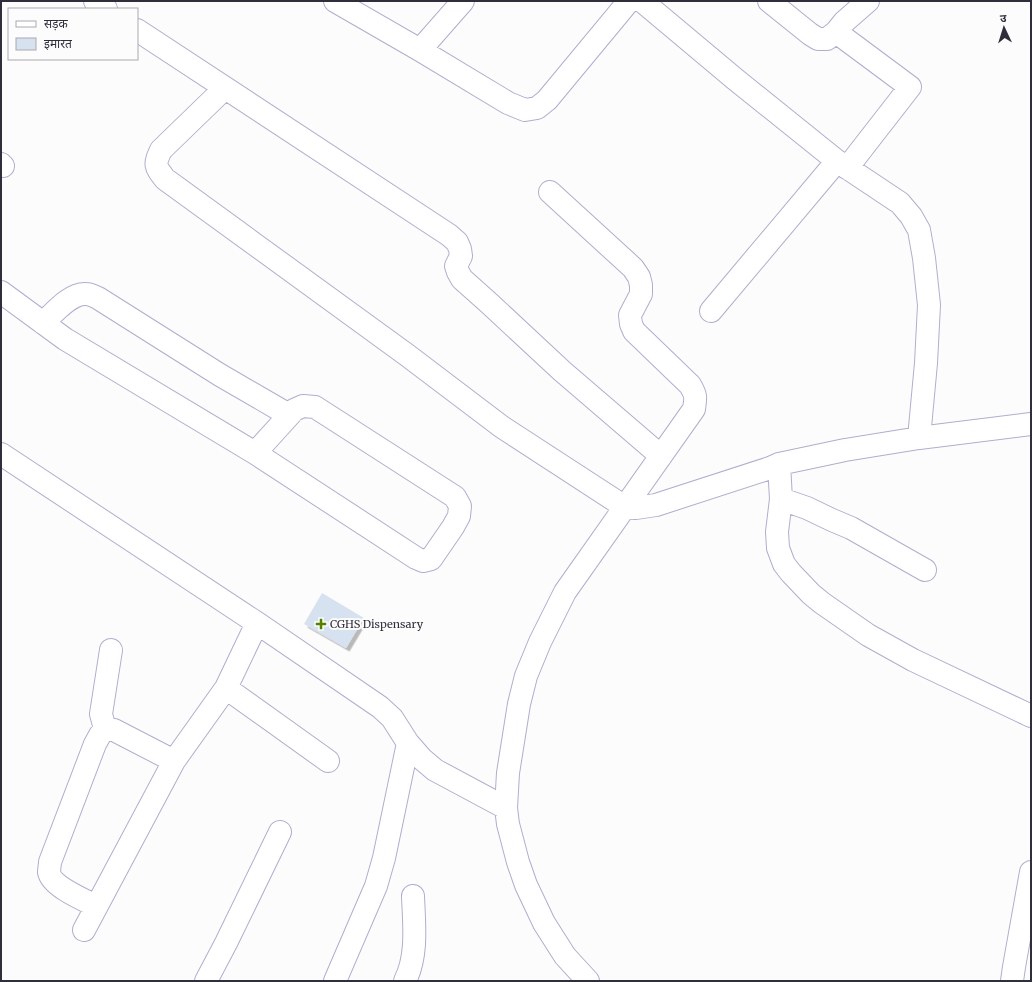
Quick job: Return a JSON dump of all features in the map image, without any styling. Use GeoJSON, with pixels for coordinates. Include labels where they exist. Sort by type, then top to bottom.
{"type":"FeatureCollection","features":[{"type":"Feature","properties":{"kind":"street"},"geometry":{"type":"LineString","coordinates":[[94,1],[104,8]]}},
{"type":"Feature","properties":{"kind":"street"},"geometry":{"type":"LineString","coordinates":[[335,1],[508,103],[525,110],[537,108],[547,100],[629,1]]}},
{"type":"Feature","properties":{"kind":"street"},"geometry":{"type":"LineString","coordinates":[[420,50],[463,1]]}},
{"type":"Feature","properties":{"kind":"street"},"geometry":{"type":"LineString","coordinates":[[642,1],[735,79],[842,164],[900,203],[911,216],[919,230],[924,258],[929,305],[926,363],[919,438]]}},
{"type":"Feature","properties":{"kind":"street"},"geometry":{"type":"LineString","coordinates":[[769,1],[810,34],[818,38],[827,38],[836,32],[844,22],[868,1]]}},
{"type":"Feature","properties":{"kind":"street"},"geometry":{"type":"LineString","coordinates":[[138,31],[449,235],[457,242],[460,249],[461,256],[456,266],[462,279],[562,371],[661,456]]}},
{"type":"Feature","properties":{"kind":"street"},"geometry":{"type":"LineString","coordinates":[[711,311],[910,87],[836,32]]}},
{"type":"Feature","properties":{"kind":"street"},"geometry":{"type":"LineString","coordinates":[[225,88],[161,150],[156,161],[157,168],[165,179],[407,355],[502,427],[625,507],[636,508],[656,505],[779,464],[845,450],[919,438],[1031,424]]}},
{"type":"Feature","properties":{"kind":"street"},"geometry":{"type":"LineString","coordinates":[[550,192],[633,268],[639,277],[641,285],[641,294],[630,315],[631,324],[634,331],[690,385],[695,393],[696,400],[694,409],[565,592],[540,642],[526,676],[519,704],[508,773],[506,808],[508,824],[526,885],[544,923],[565,956],[587,981]]}},
{"type":"Feature","properties":{"kind":"street"},"geometry":{"type":"LineString","coordinates":[[1,292],[64,339],[255,453],[416,558],[424,561],[431,559],[459,516],[460,506],[455,498],[315,407],[303,406],[294,410],[255,453]]}},
{"type":"Feature","properties":{"kind":"street"},"geometry":{"type":"LineString","coordinates":[[43,323],[72,297],[88,293],[220,375],[289,415]]}},
{"type":"Feature","properties":{"kind":"street"},"geometry":{"type":"LineString","coordinates":[[1,454],[257,623],[380,707],[392,718],[408,743],[422,759],[436,770],[506,808]]}},
{"type":"Feature","properties":{"kind":"street"},"geometry":{"type":"LineString","coordinates":[[779,464],[781,499],[777,532],[778,548],[784,564],[791,574],[822,603],[868,635],[913,660],[1031,716]]}},
{"type":"Feature","properties":{"kind":"street"},"geometry":{"type":"LineString","coordinates":[[781,499],[807,508],[851,528],[925,570]]}},
{"type":"Feature","properties":{"kind":"street"},"geometry":{"type":"LineString","coordinates":[[84,930],[174,761],[226,688],[257,623]]}},
{"type":"Feature","properties":{"kind":"street"},"geometry":{"type":"LineString","coordinates":[[105,729],[101,714],[111,650]]}},
{"type":"Feature","properties":{"kind":"street"},"geometry":{"type":"LineString","coordinates":[[226,688],[328,761]]}},
{"type":"Feature","properties":{"kind":"street"},"geometry":{"type":"LineString","coordinates":[[105,729],[114,730],[174,761]]}},
{"type":"Feature","properties":{"kind":"street"},"geometry":{"type":"LineString","coordinates":[[96,906],[70,894],[54,881],[49,872],[50,862],[95,744],[105,729]]}},
{"type":"Feature","properties":{"kind":"street"},"geometry":{"type":"LineString","coordinates":[[343,978],[376,886],[384,858],[408,743]]}},
{"type":"Feature","properties":{"kind":"street"},"geometry":{"type":"LineString","coordinates":[[206,981],[280,832]]}},
{"type":"Feature","properties":{"kind":"street"},"geometry":{"type":"LineString","coordinates":[[1012,981],[1031,872]]}},
{"type":"Feature","properties":{"kind":"street"},"geometry":{"type":"LineString","coordinates":[[405,981],[412,962],[414,951],[413,896]]}},
{"type":"Feature","properties":{"kind":"building"},"geometry":{"type":"Polygon","coordinates":[[[322,593],[364,618],[346,648],[304,624],[322,593]]]}},
{"type":"Feature","properties":{"kind":"place","name":"CGHS Dispensary"},"geometry":{"type":"Point","coordinates":[321,624]}}]}
